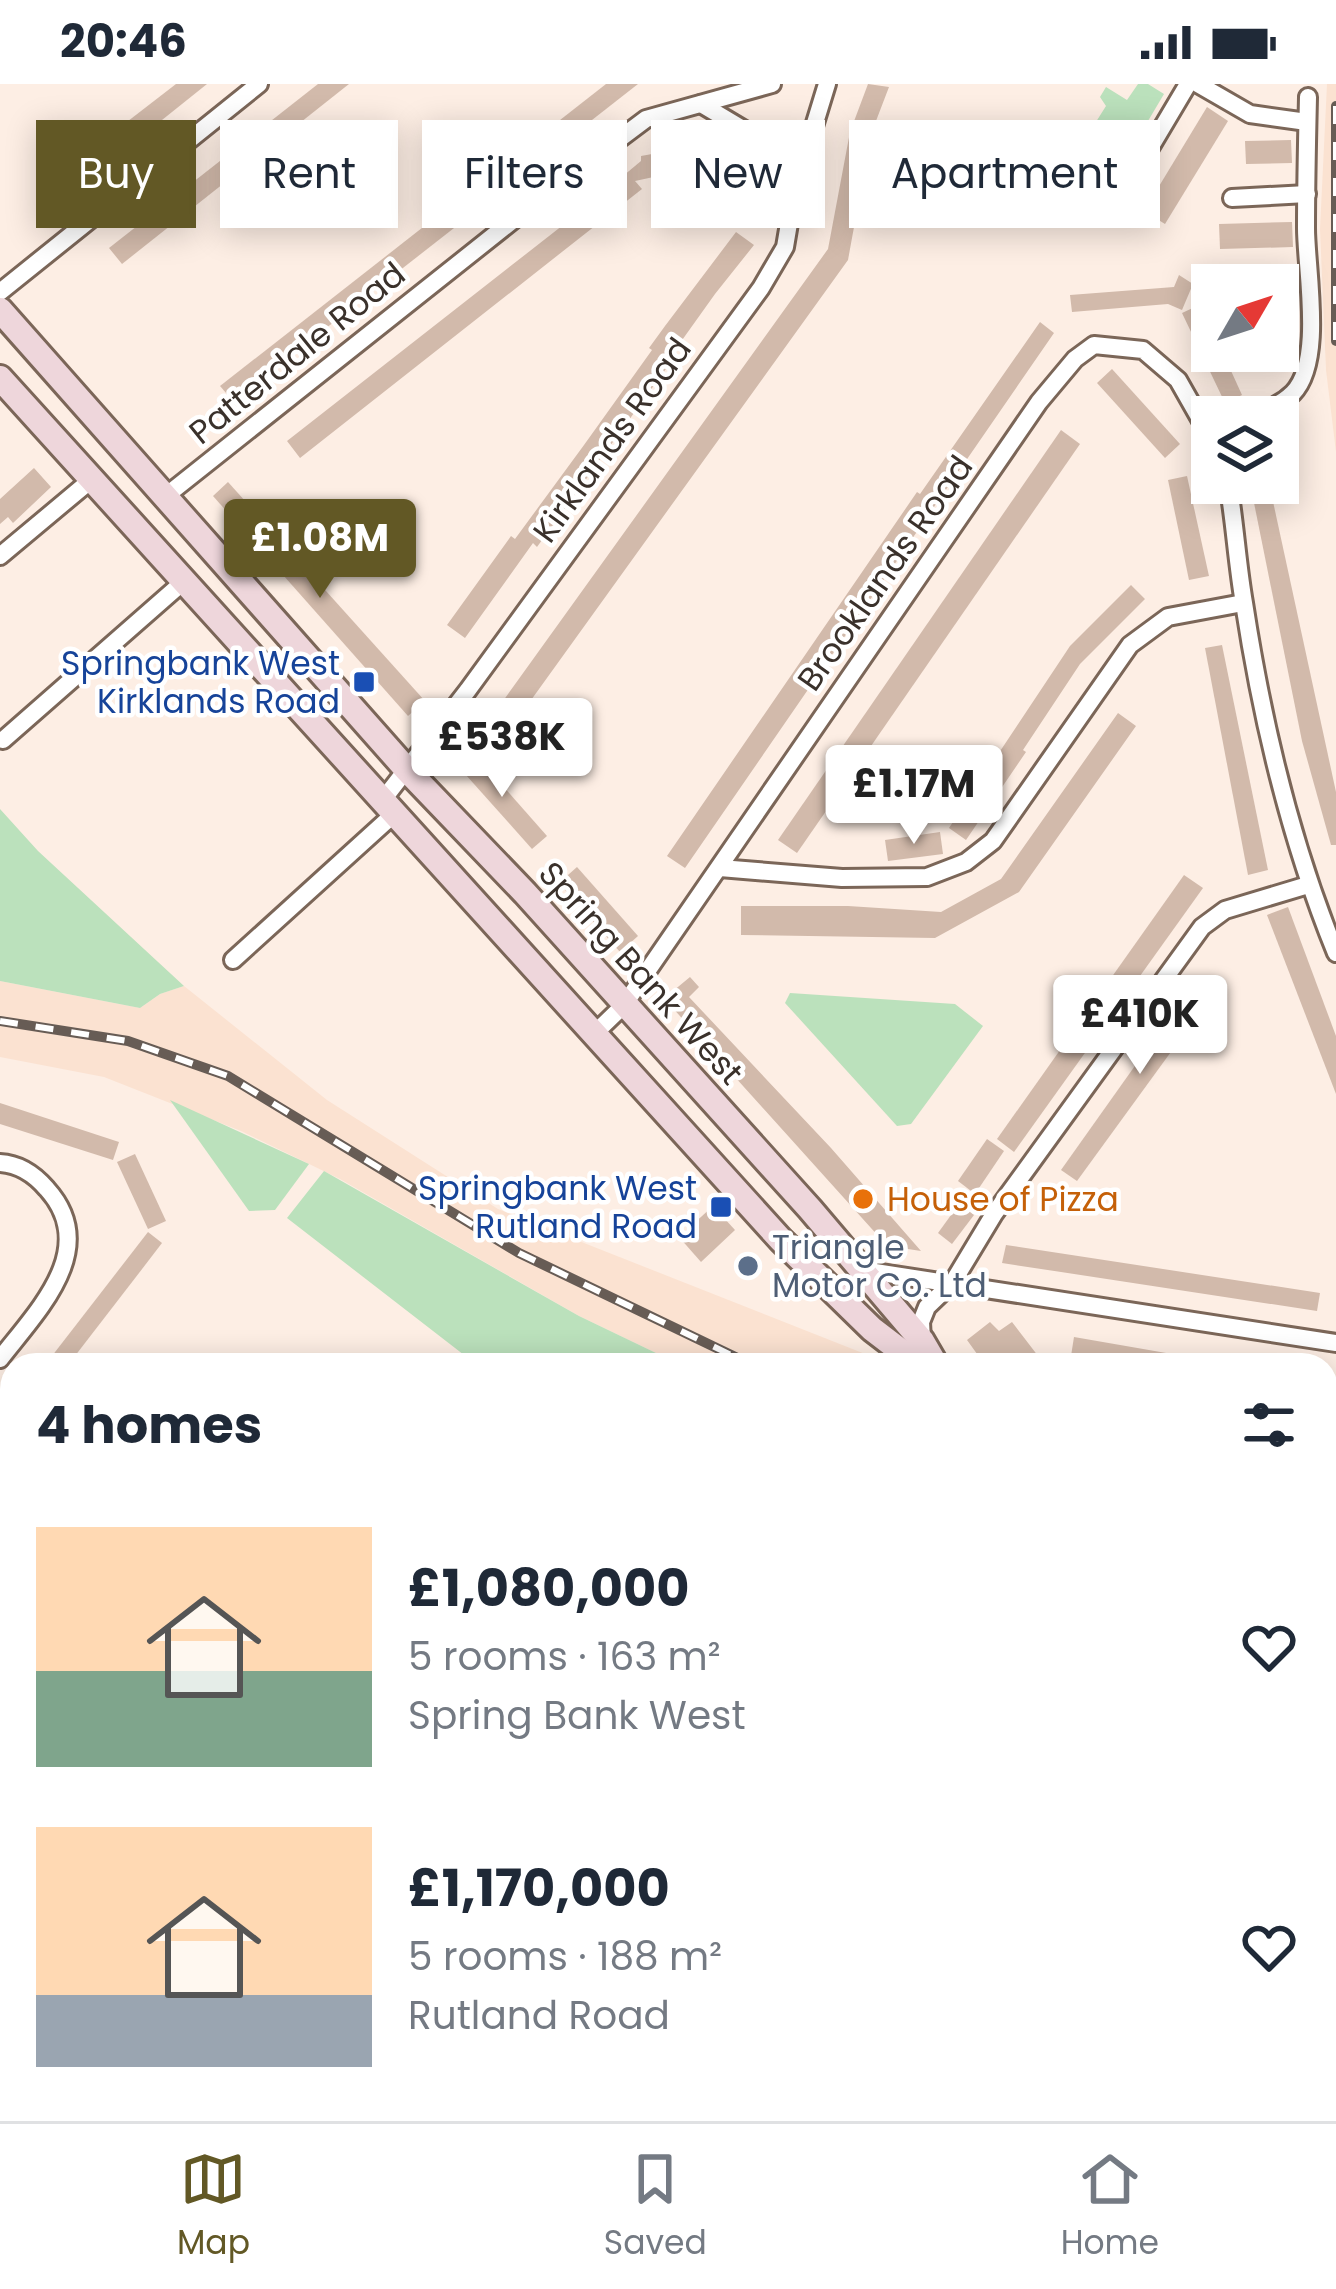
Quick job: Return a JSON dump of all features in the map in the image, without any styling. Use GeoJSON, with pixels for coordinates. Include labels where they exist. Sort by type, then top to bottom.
{"type":"FeatureCollection","features":[{"type":"Feature","properties":{"kind":"street"},"geometry":{"type":"LineString","coordinates":[[0,292],[259,84]]}},
{"type":"Feature","properties":{"kind":"street","name":"Patterdale Road"},"geometry":{"type":"LineString","coordinates":[[167,495],[646,119],[772,84]]}},
{"type":"Feature","properties":{"kind":"street","name":"Kirklands Road"},"geometry":{"type":"LineString","coordinates":[[816,120],[827,84]]}},
{"type":"Feature","properties":{"kind":"street"},"geometry":{"type":"LineString","coordinates":[[1160,131],[1188,84]]}},
{"type":"Feature","properties":{"kind":"street"},"geometry":{"type":"LineString","coordinates":[[1198,84],[1250,114],[1307,122]]}},
{"type":"Feature","properties":{"kind":"street"},"geometry":{"type":"LineString","coordinates":[[1289,396],[1307,358],[1310,317],[1308,97]]}},
{"type":"Feature","properties":{"kind":"street"},"geometry":{"type":"LineString","coordinates":[[701,104],[728,120]]}},
{"type":"Feature","properties":{"kind":"street"},"geometry":{"type":"LineString","coordinates":[[1232,198],[1307,194]]}},
{"type":"Feature","properties":{"kind":"street","name":"Kirklands Road"},"geometry":{"type":"LineString","coordinates":[[233,960],[388,807],[408,771],[760,288],[784,247],[788,228]]}},
{"type":"Feature","properties":{"kind":"street","name":"Spring Bank West"},"geometry":{"type":"LineString","coordinates":[[0,310],[408,771],[862,1270],[920,1353]]}},
{"type":"Feature","properties":{"kind":"street","name":"Brooklands Road"},"geometry":{"type":"LineString","coordinates":[[595,1033],[624,1005],[1039,402],[1075,359],[1094,345],[1143,350],[1178,380],[1191,401]]}},
{"type":"Feature","properties":{"kind":"street","name":"Spring Bank West"},"geometry":{"type":"LineString","coordinates":[[0,378],[781,1240],[872,1329],[920,1353]]}},
{"type":"Feature","properties":{"kind":"street"},"geometry":{"type":"LineString","coordinates":[[0,556],[91,480]]}},
{"type":"Feature","properties":{"kind":"street"},"geometry":{"type":"LineString","coordinates":[[1231,504],[1244,603],[1275,755],[1308,885],[1336,953]]}},
{"type":"Feature","properties":{"kind":"street"},"geometry":{"type":"LineString","coordinates":[[3,740],[182,583]]}},
{"type":"Feature","properties":{"kind":"street"},"geometry":{"type":"LineString","coordinates":[[720,868],[842,878],[926,878],[966,862],[993,841],[1130,645],[1168,617],[1244,603]]}},
{"type":"Feature","properties":{"kind":"street"},"geometry":{"type":"LineString","coordinates":[[920,1353],[926,1307],[953,1282],[994,1214],[1202,927],[1226,910],[1308,885]]}},
{"type":"Feature","properties":{"kind":"street"},"geometry":{"type":"LineString","coordinates":[[0,1162],[38,1178],[58,1200],[68,1233],[67,1264],[56,1287],[5,1353]]}},
{"type":"Feature","properties":{"kind":"street"},"geometry":{"type":"LineString","coordinates":[[862,1270],[1336,1343]]}},
{"type":"Feature","properties":{"kind":"shaded area"},"geometry":{"type":"Polygon","coordinates":[[[1327,84],[1336,84],[1336,452],[1326,370],[1320,229],[1327,84]]]}},
{"type":"Feature","properties":{"kind":"shaded area"},"geometry":{"type":"Polygon","coordinates":[[[0,981],[140,1008],[184,986],[327,1100],[498,1209],[863,1353],[656,1353],[579,1316],[340,1179],[241,1131],[104,1077],[0,1057],[0,981]]]}},
{"type":"Feature","properties":{"kind":"green space"},"geometry":{"type":"Polygon","coordinates":[[[1138,84],[1164,94],[1149,120],[1097,120],[1106,106],[1100,97],[1106,87],[1127,100],[1138,84]]]}},
{"type":"Feature","properties":{"kind":"green space"},"geometry":{"type":"Polygon","coordinates":[[[0,809],[38,851],[184,986],[140,1008],[0,981],[0,809]]]}},
{"type":"Feature","properties":{"kind":"green space"},"geometry":{"type":"Polygon","coordinates":[[[790,993],[955,1004],[983,1026],[911,1124],[897,1126],[785,1003],[790,993]]]}},
{"type":"Feature","properties":{"kind":"green space"},"geometry":{"type":"Polygon","coordinates":[[[170,1100],[309,1164],[275,1210],[249,1211],[170,1100]]]}},
{"type":"Feature","properties":{"kind":"green space"},"geometry":{"type":"Polygon","coordinates":[[[324,1171],[579,1316],[656,1353],[461,1353],[287,1218],[324,1171]]]}},
{"type":"Feature","properties":{"kind":"building"},"geometry":{"type":"Polygon","coordinates":[[[176,84],[207,84],[162,120],[129,120],[176,84]]]}},
{"type":"Feature","properties":{"kind":"building"},"geometry":{"type":"Polygon","coordinates":[[[318,84],[349,84],[304,120],[272,120],[318,84]]]}},
{"type":"Feature","properties":{"kind":"building"},"geometry":{"type":"Polygon","coordinates":[[[606,84],[638,84],[592,120],[560,120],[606,84]]]}},
{"type":"Feature","properties":{"kind":"building"},"geometry":{"type":"Polygon","coordinates":[[[868,84],[889,87],[876,120],[854,120],[868,84]]]}},
{"type":"Feature","properties":{"kind":"building"},"geometry":{"type":"Polygon","coordinates":[[[1207,107],[1228,121],[1165,224],[1160,221],[1160,185],[1207,107]]]}},
{"type":"Feature","properties":{"kind":"building"},"geometry":{"type":"Polygon","coordinates":[[[849,137],[849,228],[854,228],[848,260],[516,721],[498,708],[828,249],[849,137]]]}},
{"type":"Feature","properties":{"kind":"building"},"geometry":{"type":"Polygon","coordinates":[[[1291,140],[1292,163],[1246,164],[1245,141],[1291,140]]]}},
{"type":"Feature","properties":{"kind":"building"},"geometry":{"type":"Polygon","coordinates":[[[651,154],[651,178],[635,181],[642,189],[627,201],[627,173],[641,156],[651,154]]]}},
{"type":"Feature","properties":{"kind":"building"},"geometry":{"type":"Polygon","coordinates":[[[220,161],[220,186],[196,205],[196,180],[220,161]]]}},
{"type":"Feature","properties":{"kind":"building"},"geometry":{"type":"Polygon","coordinates":[[[1292,222],[1293,247],[1220,249],[1219,224],[1292,222]]]}},
{"type":"Feature","properties":{"kind":"building"},"geometry":{"type":"Polygon","coordinates":[[[134,228],[167,228],[122,264],[109,248],[134,228]]]}},
{"type":"Feature","properties":{"kind":"building"},"geometry":{"type":"Polygon","coordinates":[[[422,228],[454,228],[233,401],[220,386],[422,228]]]}},
{"type":"Feature","properties":{"kind":"building"},"geometry":{"type":"Polygon","coordinates":[[[559,228],[592,228],[300,458],[287,441],[559,228]]]}},
{"type":"Feature","properties":{"kind":"building"},"geometry":{"type":"Polygon","coordinates":[[[736,232],[754,245],[537,547],[533,543],[465,638],[447,625],[511,536],[515,539],[736,232]]]}},
{"type":"Feature","properties":{"kind":"building"},"geometry":{"type":"Polygon","coordinates":[[[1179,275],[1191,283],[1182,310],[1168,304],[1072,312],[1070,295],[1174,287],[1179,275]]]}},
{"type":"Feature","properties":{"kind":"building"},"geometry":{"type":"Polygon","coordinates":[[[1191,309],[1191,332],[1182,313],[1191,309]]]}},
{"type":"Feature","properties":{"kind":"building"},"geometry":{"type":"Polygon","coordinates":[[[1040,322],[1054,333],[685,868],[667,856],[917,492],[920,494],[1040,322]]]}},
{"type":"Feature","properties":{"kind":"building"},"geometry":{"type":"Polygon","coordinates":[[[1112,369],[1180,444],[1165,458],[1097,383],[1112,369]]]}},
{"type":"Feature","properties":{"kind":"building"},"geometry":{"type":"Polygon","coordinates":[[[1210,372],[1232,372],[1242,395],[1222,396],[1210,372]]]}},
{"type":"Feature","properties":{"kind":"building"},"geometry":{"type":"Polygon","coordinates":[[[1061,430],[1080,444],[797,853],[778,840],[1061,430]]]}},
{"type":"Feature","properties":{"kind":"building"},"geometry":{"type":"Polygon","coordinates":[[[34,468],[51,487],[13,523],[8,517],[0,524],[0,499],[34,468]]]}},
{"type":"Feature","properties":{"kind":"building"},"geometry":{"type":"Polygon","coordinates":[[[1187,476],[1209,576],[1189,580],[1168,480],[1187,476]]]}},
{"type":"Feature","properties":{"kind":"building"},"geometry":{"type":"Polygon","coordinates":[[[228,482],[425,701],[408,716],[213,496],[228,482]]]}},
{"type":"Feature","properties":{"kind":"building"},"geometry":{"type":"Polygon","coordinates":[[[1254,504],[1274,504],[1336,792],[1336,845],[1331,845],[1302,741],[1254,504]]]}},
{"type":"Feature","properties":{"kind":"building"},"geometry":{"type":"Polygon","coordinates":[[[1131,585],[1145,599],[1080,664],[966,840],[949,828],[1070,646],[1131,585]]]}},
{"type":"Feature","properties":{"kind":"building"},"geometry":{"type":"Polygon","coordinates":[[[1222,645],[1268,870],[1248,875],[1205,648],[1222,645]]]}},
{"type":"Feature","properties":{"kind":"building"},"geometry":{"type":"Polygon","coordinates":[[[1118,713],[1136,726],[1019,892],[935,938],[741,935],[741,906],[941,912],[1001,879],[1118,713]]]}},
{"type":"Feature","properties":{"kind":"building"},"geometry":{"type":"Polygon","coordinates":[[[473,752],[547,836],[532,849],[457,765],[473,752]]]}},
{"type":"Feature","properties":{"kind":"building"},"geometry":{"type":"Polygon","coordinates":[[[940,832],[943,854],[888,861],[885,840],[940,832]]]}},
{"type":"Feature","properties":{"kind":"building"},"geometry":{"type":"Polygon","coordinates":[[[577,867],[638,936],[620,952],[559,883],[577,867]]]}},
{"type":"Feature","properties":{"kind":"building"},"geometry":{"type":"Polygon","coordinates":[[[1184,875],[1203,888],[1014,1152],[997,1139],[1184,875]]]}},
{"type":"Feature","properties":{"kind":"building"},"geometry":{"type":"Polygon","coordinates":[[[1288,907],[1336,1036],[1336,1094],[1267,915],[1288,907]]]}},
{"type":"Feature","properties":{"kind":"building"},"geometry":{"type":"Polygon","coordinates":[[[690,977],[699,987],[689,997],[921,1251],[888,1246],[670,1005],[673,1002],[667,996],[690,977]]]}},
{"type":"Feature","properties":{"kind":"building"},"geometry":{"type":"Polygon","coordinates":[[[1198,977],[1216,990],[1077,1181],[1061,1170],[1198,977]]]}},
{"type":"Feature","properties":{"kind":"building"},"geometry":{"type":"Polygon","coordinates":[[[0,1103],[119,1142],[113,1160],[0,1124],[0,1103]]]}},
{"type":"Feature","properties":{"kind":"building"},"geometry":{"type":"Polygon","coordinates":[[[987,1139],[1004,1151],[975,1194],[958,1181],[987,1139]]]}},
{"type":"Feature","properties":{"kind":"building"},"geometry":{"type":"Polygon","coordinates":[[[135,1154],[166,1221],[148,1229],[117,1162],[135,1154]]]}},
{"type":"Feature","properties":{"kind":"building"},"geometry":{"type":"Polygon","coordinates":[[[959,1204],[974,1215],[952,1244],[938,1233],[959,1204]]]}},
{"type":"Feature","properties":{"kind":"building"},"geometry":{"type":"Polygon","coordinates":[[[713,1206],[735,1230],[701,1262],[679,1237],[713,1206]]]}},
{"type":"Feature","properties":{"kind":"building"},"geometry":{"type":"Polygon","coordinates":[[[148,1232],[162,1243],[77,1353],[54,1353],[148,1232]]]}},
{"type":"Feature","properties":{"kind":"building"},"geometry":{"type":"Polygon","coordinates":[[[1006,1245],[1320,1293],[1317,1311],[1002,1263],[1006,1245]]]}},
{"type":"Feature","properties":{"kind":"building"},"geometry":{"type":"Polygon","coordinates":[[[990,1322],[999,1331],[1012,1322],[1036,1353],[976,1353],[967,1340],[990,1322]]]}},
{"type":"Feature","properties":{"kind":"building"},"geometry":{"type":"Polygon","coordinates":[[[1074,1337],[1166,1353],[1071,1353],[1074,1337]]]}},
{"type":"Feature","properties":{"kind":"railway"},"geometry":{"type":"LineString","coordinates":[[1336,106],[1336,341]]}},
{"type":"Feature","properties":{"kind":"railway"},"geometry":{"type":"LineString","coordinates":[[0,1021],[128,1041],[228,1076],[519,1253],[727,1353]]}},
{"type":"Feature","properties":{"kind":"place","name":"Springbank West Kirklands Road"},"geometry":{"type":"Point","coordinates":[364,682]}},
{"type":"Feature","properties":{"kind":"place","name":"House of Pizza"},"geometry":{"type":"Point","coordinates":[863,1199]}},
{"type":"Feature","properties":{"kind":"place","name":"Springbank West Rutland Road"},"geometry":{"type":"Point","coordinates":[721,1207]}},
{"type":"Feature","properties":{"kind":"place","name":"Triangle Motor Co. Ltd"},"geometry":{"type":"Point","coordinates":[748,1266]}}]}
